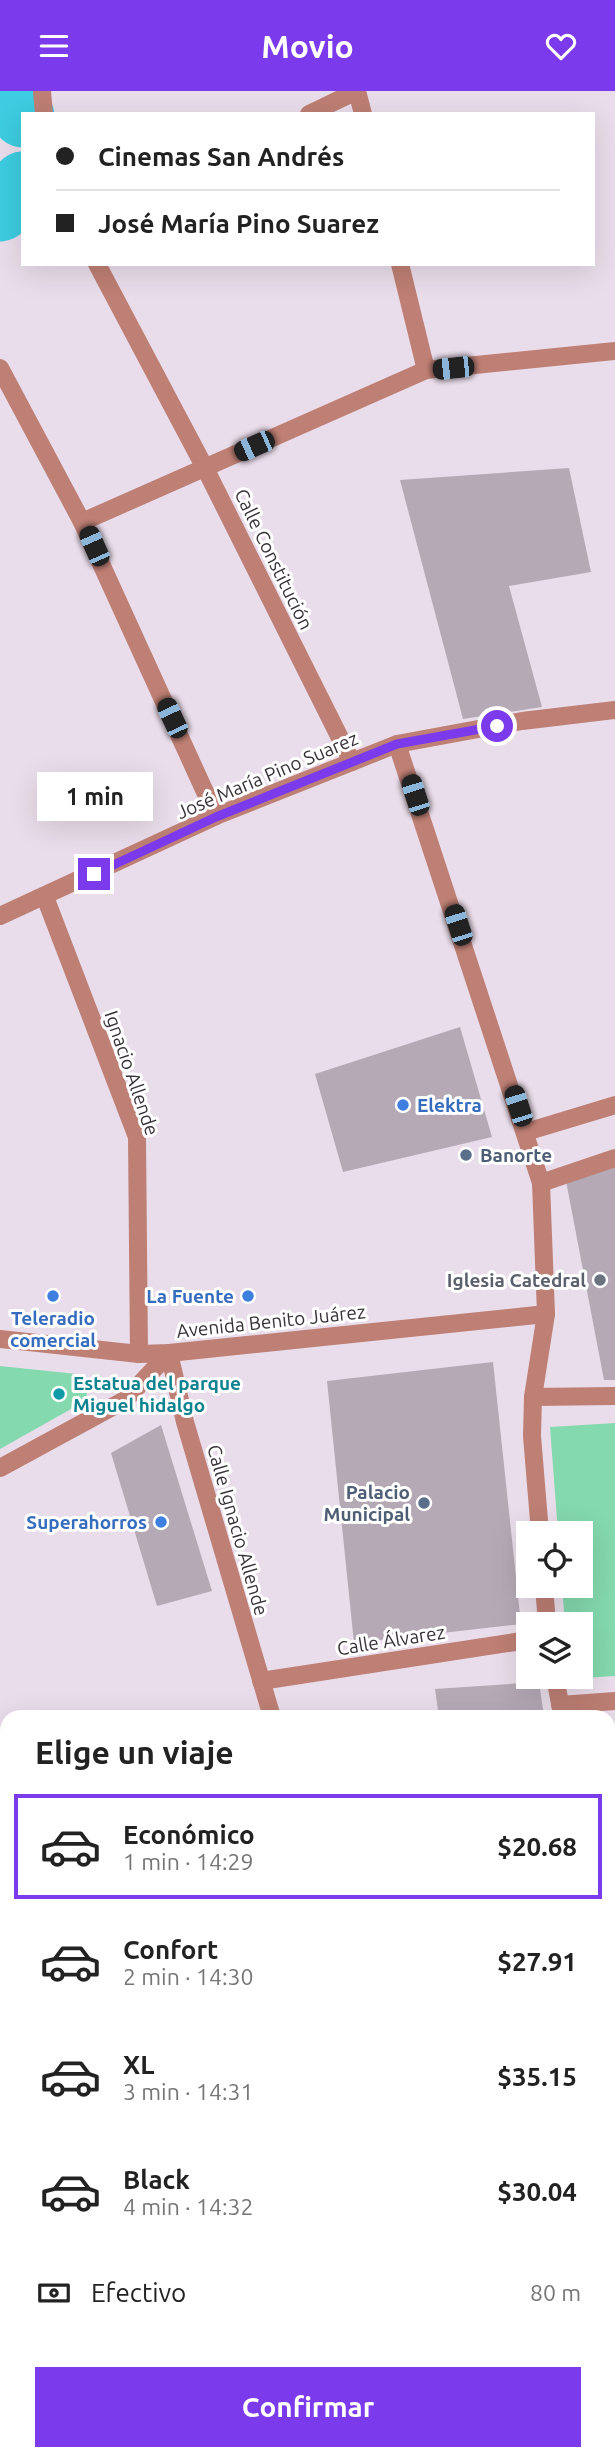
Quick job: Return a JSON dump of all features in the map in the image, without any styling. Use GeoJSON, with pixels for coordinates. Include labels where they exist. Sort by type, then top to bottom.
{"type":"FeatureCollection","features":[{"type":"Feature","properties":{"kind":"street"},"geometry":{"type":"LineString","coordinates":[[41,91],[44,112]]}},
{"type":"Feature","properties":{"kind":"street"},"geometry":{"type":"LineString","coordinates":[[313,112],[357,91],[362,112]]}},
{"type":"Feature","properties":{"kind":"street","name":"Calle Constitución"},"geometry":{"type":"LineString","coordinates":[[98,266],[205,468],[352,762]]}},
{"type":"Feature","properties":{"kind":"street"},"geometry":{"type":"LineString","coordinates":[[400,266],[426,370]]}},
{"type":"Feature","properties":{"kind":"street"},"geometry":{"type":"LineString","coordinates":[[82,522],[426,370],[615,351]]}},
{"type":"Feature","properties":{"kind":"street"},"geometry":{"type":"LineString","coordinates":[[0,368],[82,522],[216,817]]}},
{"type":"Feature","properties":{"kind":"street","name":"José María Pino Suarez"},"geometry":{"type":"LineString","coordinates":[[0,916],[216,817],[397,744],[522,721],[615,710]]}},
{"type":"Feature","properties":{"kind":"street"},"geometry":{"type":"LineString","coordinates":[[397,744],[541,1183],[546,1314],[533,1397],[532,1436],[539,1521]]}},
{"type":"Feature","properties":{"kind":"street","name":"Ignacio Allende"},"geometry":{"type":"LineString","coordinates":[[45,897],[136,1137],[139,1354]]}},
{"type":"Feature","properties":{"kind":"street"},"geometry":{"type":"LineString","coordinates":[[526,1132],[615,1105]]}},
{"type":"Feature","properties":{"kind":"street"},"geometry":{"type":"LineString","coordinates":[[541,1183],[615,1158]]}},
{"type":"Feature","properties":{"kind":"street","name":"Avenida Benito Juárez"},"geometry":{"type":"LineString","coordinates":[[0,1339],[139,1354],[169,1353],[546,1314]]}},
{"type":"Feature","properties":{"kind":"street"},"geometry":{"type":"LineString","coordinates":[[0,1468],[125,1400],[169,1353]]}},
{"type":"Feature","properties":{"kind":"street","name":"Calle Ignacio Allende"},"geometry":{"type":"LineString","coordinates":[[169,1353],[185,1422],[270,1710]]}},
{"type":"Feature","properties":{"kind":"street"},"geometry":{"type":"LineString","coordinates":[[533,1397],[615,1396]]}},
{"type":"Feature","properties":{"kind":"street","name":"Calle Álvarez"},"geometry":{"type":"LineString","coordinates":[[261,1681],[516,1642]]}},
{"type":"Feature","properties":{"kind":"street"},"geometry":{"type":"LineString","coordinates":[[557,1689],[561,1710]]}},
{"type":"Feature","properties":{"kind":"street"},"geometry":{"type":"LineString","coordinates":[[566,1710],[615,1701]]}},
{"type":"Feature","properties":{"kind":"green space"},"geometry":{"type":"Polygon","coordinates":[[[0,1366],[86,1375],[87,1400],[0,1449],[0,1366]]]}},
{"type":"Feature","properties":{"kind":"green space"},"geometry":{"type":"Polygon","coordinates":[[[615,1423],[615,1676],[593,1677],[593,1612],[564,1612],[563,1598],[593,1598],[593,1521],[557,1521],[550,1427],[615,1423]]]}},
{"type":"Feature","properties":{"kind":"building"},"geometry":{"type":"Polygon","coordinates":[[[569,468],[591,572],[509,586],[542,707],[463,719],[400,480],[569,468]]]}},
{"type":"Feature","properties":{"kind":"building","name":"Elektra"},"geometry":{"type":"Polygon","coordinates":[[[460,1027],[492,1137],[343,1172],[315,1074],[460,1027]]]}},
{"type":"Feature","properties":{"kind":"building","name":"Iglesia Catedral"},"geometry":{"type":"Polygon","coordinates":[[[615,1164],[615,1380],[604,1380],[566,1181],[615,1164]]]}},
{"type":"Feature","properties":{"kind":"building","name":"Palacio Municipal"},"geometry":{"type":"Polygon","coordinates":[[[493,1362],[516,1598],[518,1598],[520,1612],[516,1612],[516,1625],[354,1643],[327,1381],[493,1362]]]}},
{"type":"Feature","properties":{"kind":"building","name":"Superahorros"},"geometry":{"type":"Polygon","coordinates":[[[161,1425],[212,1591],[157,1606],[111,1453],[161,1425]]]}},
{"type":"Feature","properties":{"kind":"building"},"geometry":{"type":"Polygon","coordinates":[[[516,1684],[516,1689],[540,1689],[543,1710],[438,1710],[435,1689],[516,1684]]]}},
{"type":"Feature","properties":{"kind":"waterway"},"geometry":{"type":"LineString","coordinates":[[11,91],[21,112]]}},
{"type":"Feature","properties":{"kind":"waterway"},"geometry":{"type":"LineString","coordinates":[[0,210],[21,185]]}},
{"type":"Feature","properties":{"kind":"place","name":"Elektra"},"geometry":{"type":"Point","coordinates":[403,1105]}},
{"type":"Feature","properties":{"kind":"place","name":"Banorte"},"geometry":{"type":"Point","coordinates":[466,1155]}},
{"type":"Feature","properties":{"kind":"place","name":"Iglesia Catedral"},"geometry":{"type":"Point","coordinates":[600,1280]}},
{"type":"Feature","properties":{"kind":"place","name":"Teleradio comercial"},"geometry":{"type":"Point","coordinates":[53,1296]}},
{"type":"Feature","properties":{"kind":"place","name":"La Fuente"},"geometry":{"type":"Point","coordinates":[248,1296]}},
{"type":"Feature","properties":{"kind":"place","name":"Estatua del parque Miguel hidalgo"},"geometry":{"type":"Point","coordinates":[59,1394]}},
{"type":"Feature","properties":{"kind":"place","name":"Palacio Municipal"},"geometry":{"type":"Point","coordinates":[424,1503]}},
{"type":"Feature","properties":{"kind":"place","name":"Superahorros"},"geometry":{"type":"Point","coordinates":[161,1522]}},
{"type":"Feature","properties":{"kind":"route"},"geometry":{"type":"LineString","coordinates":[[94,874],[216,817],[397,744],[497,726]]}}]}
